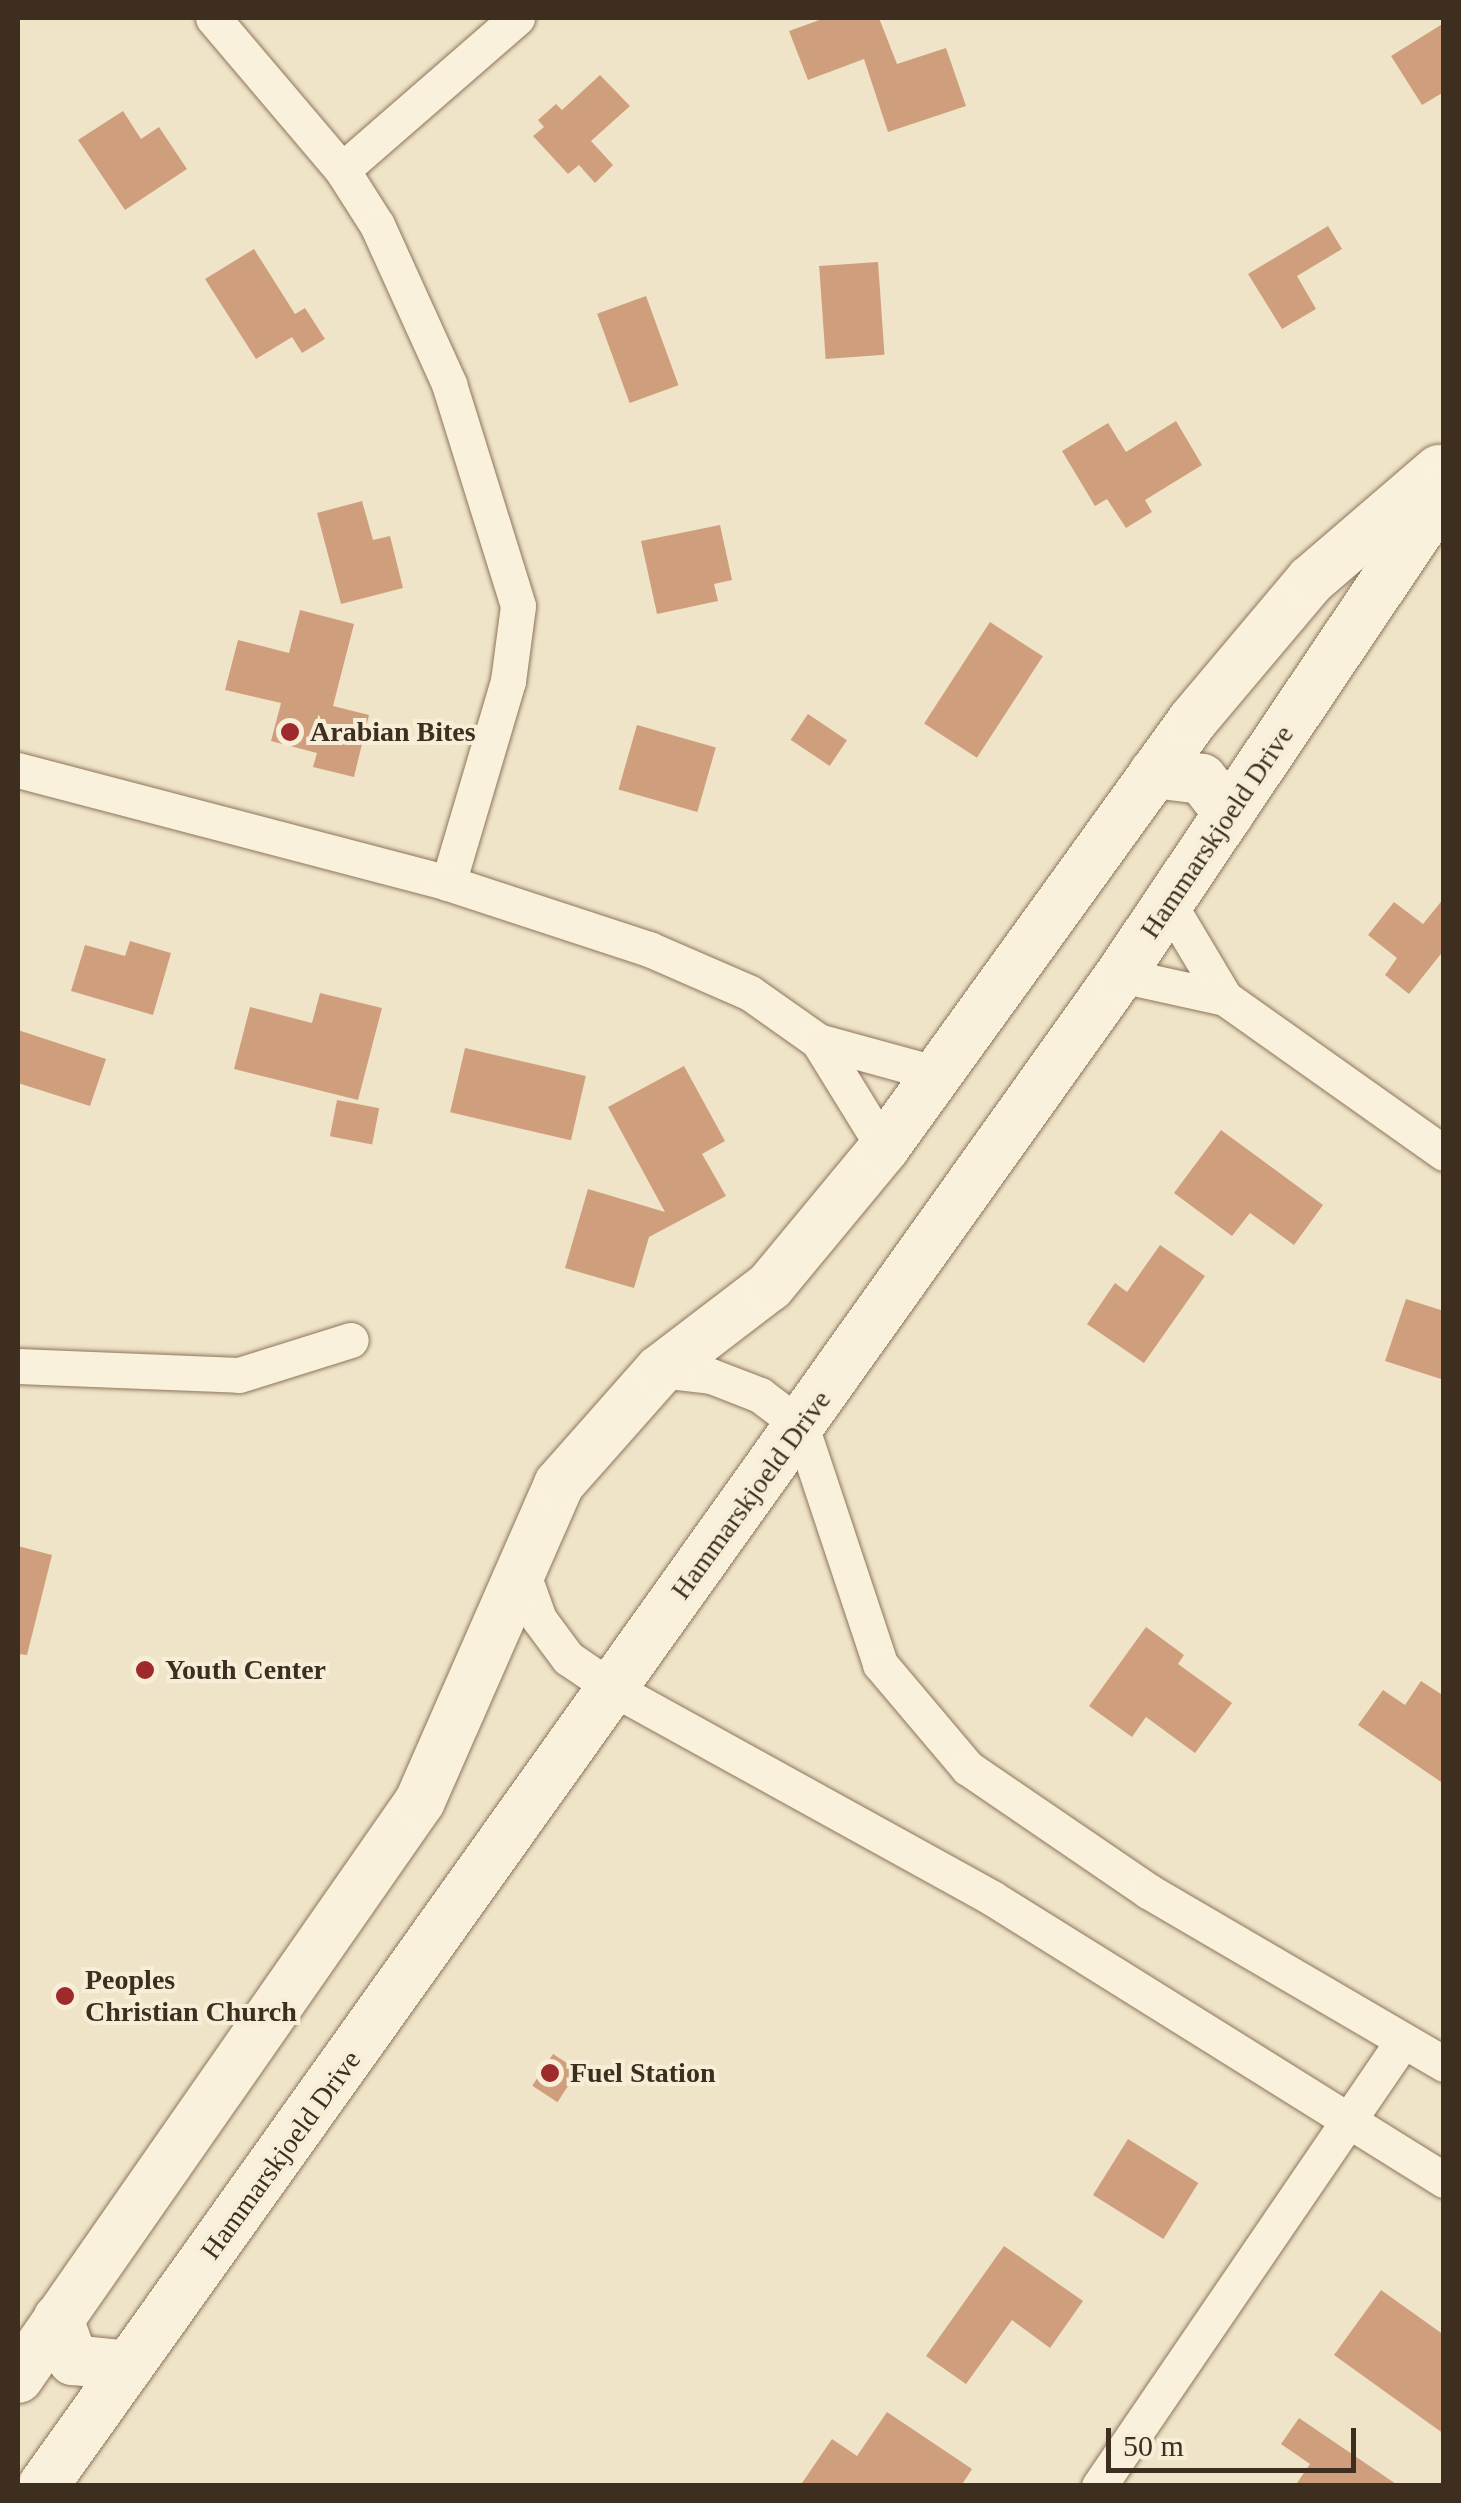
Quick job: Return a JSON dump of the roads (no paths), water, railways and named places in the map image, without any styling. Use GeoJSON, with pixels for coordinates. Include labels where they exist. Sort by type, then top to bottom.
{"type":"FeatureCollection","features":[{"type":"Feature","properties":{"kind":"main road"},"geometry":{"type":"LineString","coordinates":[[18,2378],[420,1801],[487,1659],[520,1566],[559,1484],[660,1370],[770,1286],[884,1148],[1154,772],[1311,580],[1444,466]]}},
{"type":"Feature","properties":{"kind":"main road","name":"Hammarskjoeld Drive"},"geometry":{"type":"LineString","coordinates":[[44,2486],[1120,975],[1444,494]]}},
{"type":"Feature","properties":{"kind":"main road"},"geometry":{"type":"LineString","coordinates":[[1154,772],[1202,779],[1229,814]]}},
{"type":"Feature","properties":{"kind":"main road"},"geometry":{"type":"LineString","coordinates":[[58,2319],[73,2360],[129,2366]]}},
{"type":"Feature","properties":{"kind":"street"},"geometry":{"type":"LineString","coordinates":[[213,18],[342,170],[377,225],[450,384],[518,606],[508,682],[448,883]]}},
{"type":"Feature","properties":{"kind":"street"},"geometry":{"type":"LineString","coordinates":[[342,170],[517,18]]}},
{"type":"Feature","properties":{"kind":"street"},"geometry":{"type":"LineString","coordinates":[[20,781],[448,883],[650,949],[750,993],[818,1041],[938,1074]]}},
{"type":"Feature","properties":{"kind":"street"},"geometry":{"type":"LineString","coordinates":[[1169,904],[1225,998]]}},
{"type":"Feature","properties":{"kind":"street"},"geometry":{"type":"LineString","coordinates":[[1120,975],[1225,998],[1444,1154]]}},
{"type":"Feature","properties":{"kind":"street"},"geometry":{"type":"LineString","coordinates":[[818,1041],[884,1148]]}},
{"type":"Feature","properties":{"kind":"street"},"geometry":{"type":"LineString","coordinates":[[18,1366],[239,1375],[352,1340]]}},
{"type":"Feature","properties":{"kind":"street"},"geometry":{"type":"LineString","coordinates":[[660,1370],[711,1376],[760,1395],[802,1426],[880,1664],[968,1768],[1148,1891],[1444,2064]]}},
{"type":"Feature","properties":{"kind":"street"},"geometry":{"type":"LineString","coordinates":[[520,1566],[539,1619],[568,1658],[612,1688],[992,1898],[1444,2180]]}},
{"type":"Feature","properties":{"kind":"street"},"geometry":{"type":"LineString","coordinates":[[1099,2486],[1352,2121],[1402,2042]]}},
{"type":"Feature","properties":{"kind":"place","name":"Arabian Bites"},"geometry":{"type":"Point","coordinates":[290,732]}},
{"type":"Feature","properties":{"kind":"place","name":"Youth Center"},"geometry":{"type":"Point","coordinates":[145,1670]}},
{"type":"Feature","properties":{"kind":"place","name":"Peoples Christian Church"},"geometry":{"type":"Point","coordinates":[65,1996]}},
{"type":"Feature","properties":{"kind":"place","name":"Fuel Station"},"geometry":{"type":"Point","coordinates":[550,2073]}}]}
